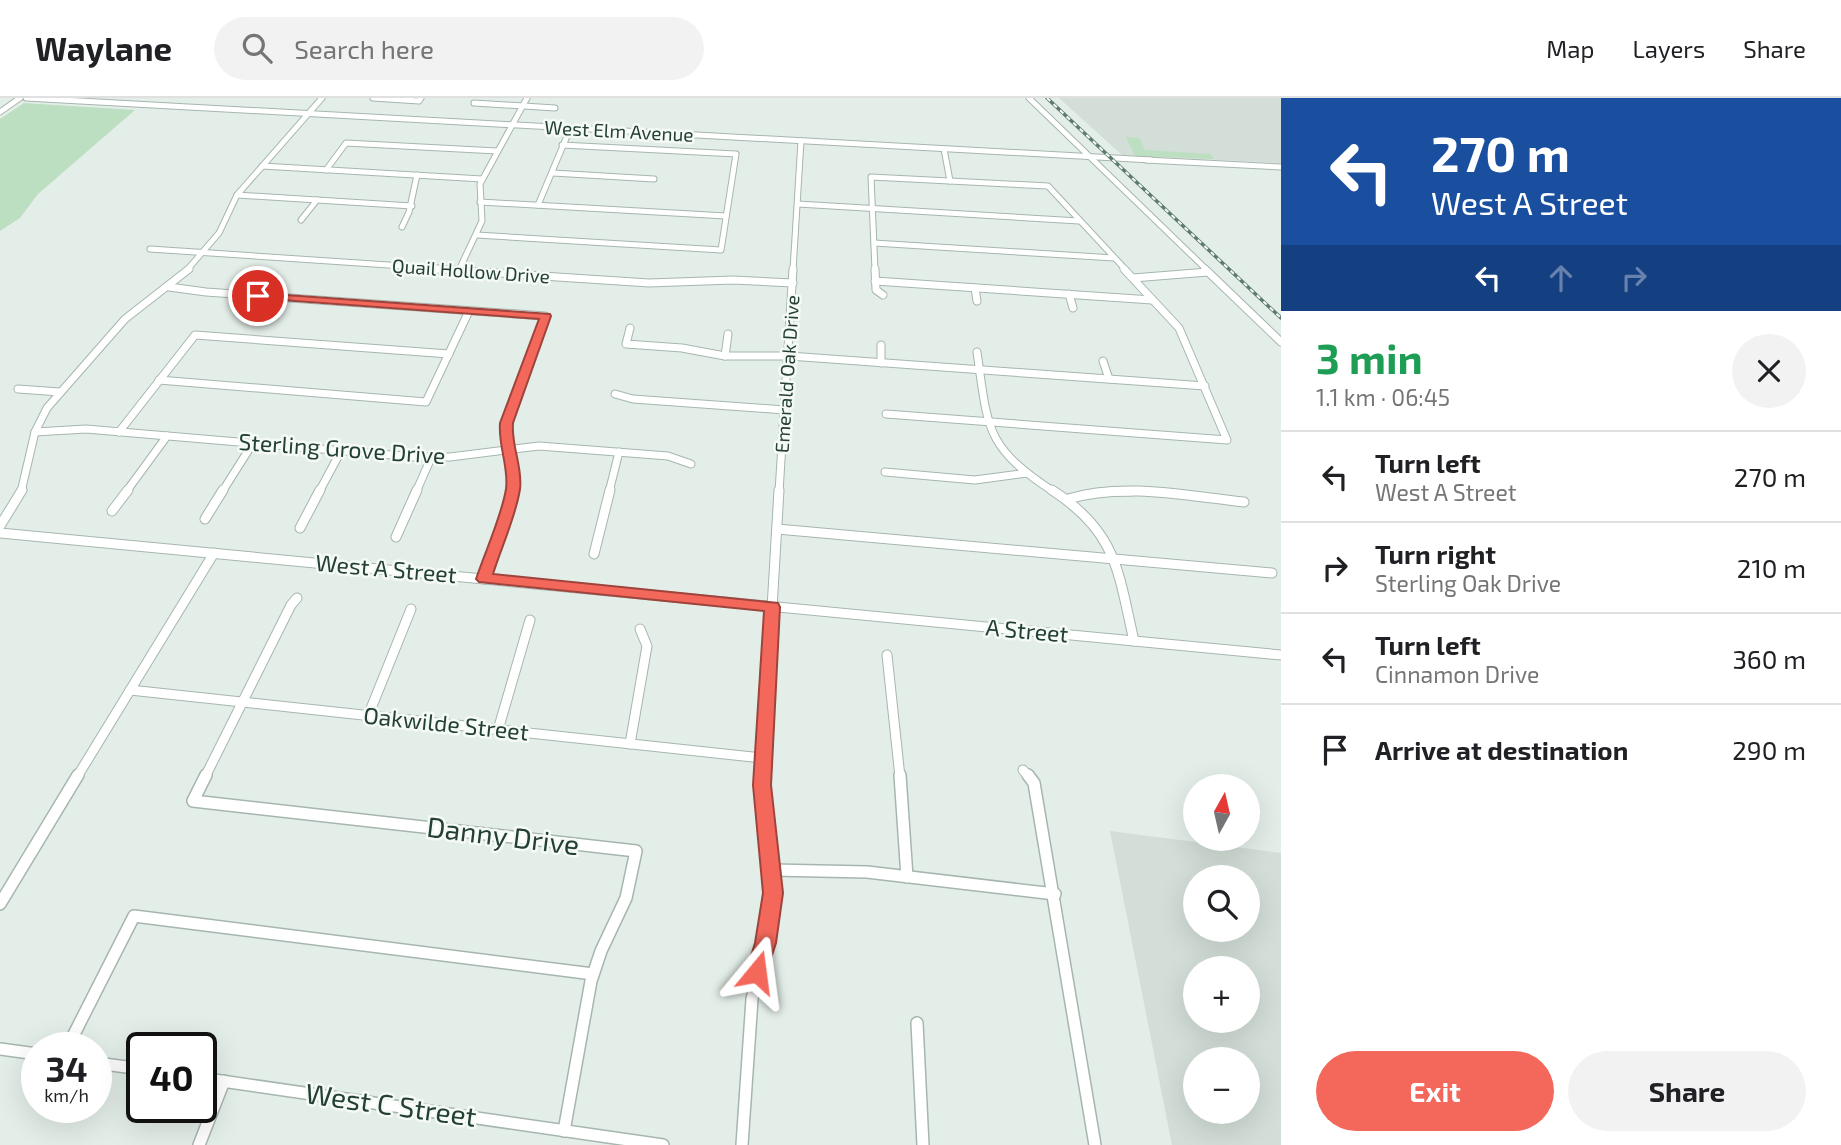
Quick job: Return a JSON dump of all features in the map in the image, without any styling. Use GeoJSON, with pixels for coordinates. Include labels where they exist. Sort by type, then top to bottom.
{"type":"FeatureCollection","features":[{"type":"Feature","properties":{"kind":"street"},"geometry":{"type":"LineString","coordinates":[[0,112],[20,98]]}},
{"type":"Feature","properties":{"kind":"street","name":"West Elm Avenue"},"geometry":{"type":"LineString","coordinates":[[26,98],[1281,167]]}},
{"type":"Feature","properties":{"kind":"street"},"geometry":{"type":"LineString","coordinates":[[0,526],[23,489],[34,432],[47,408],[125,319],[169,287],[202,253],[224,226],[237,195],[322,98]]}},
{"type":"Feature","properties":{"kind":"street"},"geometry":{"type":"LineString","coordinates":[[373,98],[420,99]]}},
{"type":"Feature","properties":{"kind":"street"},"geometry":{"type":"LineString","coordinates":[[459,270],[482,221],[479,189],[482,179],[527,98]]}},
{"type":"Feature","properties":{"kind":"street"},"geometry":{"type":"LineString","coordinates":[[1029,98],[1281,342]]}},
{"type":"Feature","properties":{"kind":"street"},"geometry":{"type":"LineString","coordinates":[[474,103],[555,108]]}},
{"type":"Feature","properties":{"kind":"street"},"geometry":{"type":"LineString","coordinates":[[538,205],[570,129]]}},
{"type":"Feature","properties":{"kind":"street","name":"Emerald Oak Drive"},"geometry":{"type":"LineString","coordinates":[[742,1145],[752,999],[771,918],[772,870],[762,785],[762,758],[802,141]]}},
{"type":"Feature","properties":{"kind":"street"},"geometry":{"type":"LineString","coordinates":[[326,170],[346,143],[497,152]]}},
{"type":"Feature","properties":{"kind":"street"},"geometry":{"type":"LineString","coordinates":[[477,234],[721,250],[736,154],[562,145]]}},
{"type":"Feature","properties":{"kind":"street"},"geometry":{"type":"LineString","coordinates":[[944,149],[950,181]]}},
{"type":"Feature","properties":{"kind":"street"},"geometry":{"type":"LineString","coordinates":[[262,166],[482,179]]}},
{"type":"Feature","properties":{"kind":"street"},"geometry":{"type":"LineString","coordinates":[[552,173],[654,179]]}},
{"type":"Feature","properties":{"kind":"street"},"geometry":{"type":"LineString","coordinates":[[402,227],[412,206],[413,185],[417,175]]}},
{"type":"Feature","properties":{"kind":"street"},"geometry":{"type":"LineString","coordinates":[[883,295],[876,290],[875,281],[871,177],[1048,186],[1183,334],[1227,440],[886,414]]}},
{"type":"Feature","properties":{"kind":"street"},"geometry":{"type":"LineString","coordinates":[[237,195],[412,206]]}},
{"type":"Feature","properties":{"kind":"street"},"geometry":{"type":"LineString","coordinates":[[301,220],[317,200]]}},
{"type":"Feature","properties":{"kind":"street"},"geometry":{"type":"LineString","coordinates":[[480,202],[726,216]]}},
{"type":"Feature","properties":{"kind":"street"},"geometry":{"type":"LineString","coordinates":[[798,204],[1079,221]]}},
{"type":"Feature","properties":{"kind":"street"},"geometry":{"type":"LineString","coordinates":[[874,243],[1114,258]]}},
{"type":"Feature","properties":{"kind":"street","name":"Quail Hollow Drive"},"geometry":{"type":"LineString","coordinates":[[150,249],[660,283],[733,280],[793,283]]}},
{"type":"Feature","properties":{"kind":"street"},"geometry":{"type":"LineString","coordinates":[[1133,278],[1208,272]]}},
{"type":"Feature","properties":{"kind":"street"},"geometry":{"type":"LineString","coordinates":[[875,281],[1152,300]]}},
{"type":"Feature","properties":{"kind":"street"},"geometry":{"type":"LineString","coordinates":[[169,287],[206,292],[545,316],[507,423],[506,448],[512,470],[513,489],[484,579]]}},
{"type":"Feature","properties":{"kind":"street"},"geometry":{"type":"LineString","coordinates":[[975,288],[977,301]]}},
{"type":"Feature","properties":{"kind":"street"},"geometry":{"type":"LineString","coordinates":[[1069,294],[1073,308]]}},
{"type":"Feature","properties":{"kind":"street"},"geometry":{"type":"LineString","coordinates":[[159,380],[426,402],[469,311]]}},
{"type":"Feature","properties":{"kind":"street"},"geometry":{"type":"LineString","coordinates":[[630,328],[626,344],[694,349],[725,356],[789,356],[1205,386]]}},
{"type":"Feature","properties":{"kind":"street"},"geometry":{"type":"LineString","coordinates":[[725,356],[728,334]]}},
{"type":"Feature","properties":{"kind":"street"},"geometry":{"type":"LineString","coordinates":[[119,432],[195,335],[449,354]]}},
{"type":"Feature","properties":{"kind":"street"},"geometry":{"type":"LineString","coordinates":[[881,345],[881,363]]}},
{"type":"Feature","properties":{"kind":"street"},"geometry":{"type":"LineString","coordinates":[[977,352],[988,422],[999,446],[1027,473],[1068,499],[1097,527],[1114,559],[1135,641]]}},
{"type":"Feature","properties":{"kind":"street"},"geometry":{"type":"LineString","coordinates":[[1103,361],[1109,379]]}},
{"type":"Feature","properties":{"kind":"street"},"geometry":{"type":"LineString","coordinates":[[19,389],[60,392]]}},
{"type":"Feature","properties":{"kind":"street"},"geometry":{"type":"LineString","coordinates":[[615,394],[632,399],[785,410]]}},
{"type":"Feature","properties":{"kind":"street","name":"Sterling Grove Drive"},"geometry":{"type":"LineString","coordinates":[[34,432],[71,429],[119,432],[430,458],[540,446],[668,456],[691,464]]}},
{"type":"Feature","properties":{"kind":"street"},"geometry":{"type":"LineString","coordinates":[[112,511],[167,436]]}},
{"type":"Feature","properties":{"kind":"street"},"geometry":{"type":"LineString","coordinates":[[205,519],[253,443]]}},
{"type":"Feature","properties":{"kind":"street"},"geometry":{"type":"LineString","coordinates":[[300,528],[341,451]]}},
{"type":"Feature","properties":{"kind":"street"},"geometry":{"type":"LineString","coordinates":[[594,554],[619,452]]}},
{"type":"Feature","properties":{"kind":"street"},"geometry":{"type":"LineString","coordinates":[[396,537],[430,458]]}},
{"type":"Feature","properties":{"kind":"street"},"geometry":{"type":"LineString","coordinates":[[886,472],[984,480],[1004,479],[1027,473]]}},
{"type":"Feature","properties":{"kind":"street"},"geometry":{"type":"LineString","coordinates":[[1068,499],[1085,492],[1109,491],[1244,502]]}},
{"type":"Feature","properties":{"kind":"street"},"geometry":{"type":"LineString","coordinates":[[777,529],[1272,573]]}},
{"type":"Feature","properties":{"kind":"street","name":"West A Street"},"geometry":{"type":"LineString","coordinates":[[0,533],[772,607]]}},
{"type":"Feature","properties":{"kind":"street"},"geometry":{"type":"LineString","coordinates":[[1,901],[214,553]]}},
{"type":"Feature","properties":{"kind":"street"},"geometry":{"type":"LineString","coordinates":[[243,702],[297,597]]}},
{"type":"Feature","properties":{"kind":"street","name":"A Street"},"geometry":{"type":"LineString","coordinates":[[772,607],[1281,655]]}},
{"type":"Feature","properties":{"kind":"street"},"geometry":{"type":"LineString","coordinates":[[368,716],[411,609]]}},
{"type":"Feature","properties":{"kind":"street"},"geometry":{"type":"LineString","coordinates":[[498,730],[530,620]]}},
{"type":"Feature","properties":{"kind":"street"},"geometry":{"type":"LineString","coordinates":[[630,744],[647,646],[640,629]]}},
{"type":"Feature","properties":{"kind":"street"},"geometry":{"type":"LineString","coordinates":[[887,655],[907,877]]}},
{"type":"Feature","properties":{"kind":"street","name":"Oakwilde Street"},"geometry":{"type":"LineString","coordinates":[[130,690],[762,758]]}},
{"type":"Feature","properties":{"kind":"street","name":"Danny Drive"},"geometry":{"type":"LineString","coordinates":[[243,702],[193,801],[636,851],[626,898],[593,974],[564,1131]]}},
{"type":"Feature","properties":{"kind":"street"},"geometry":{"type":"LineString","coordinates":[[1023,770],[1034,783],[1055,894],[1094,1145]]}},
{"type":"Feature","properties":{"kind":"street"},"geometry":{"type":"LineString","coordinates":[[772,870],[824,870],[907,877],[1055,894]]}},
{"type":"Feature","properties":{"kind":"street"},"geometry":{"type":"LineString","coordinates":[[75,1032],[134,916],[593,974]]}},
{"type":"Feature","properties":{"kind":"street"},"geometry":{"type":"LineString","coordinates":[[917,1023],[923,1145]]}},
{"type":"Feature","properties":{"kind":"street"},"geometry":{"type":"LineString","coordinates":[[0,1049],[21,1052]]}},
{"type":"Feature","properties":{"kind":"street","name":"West C Street"},"geometry":{"type":"LineString","coordinates":[[217,1080],[663,1145]]}},
{"type":"Feature","properties":{"kind":"street"},"geometry":{"type":"LineString","coordinates":[[199,1145],[224,1081]]}},
{"type":"Feature","properties":{"kind":"shaded area"},"geometry":{"type":"Polygon","coordinates":[[[1059,98],[1281,98],[1281,163],[1122,155],[1059,98]]]}},
{"type":"Feature","properties":{"kind":"shaded area"},"geometry":{"type":"Polygon","coordinates":[[[1110,831],[1183,840],[1183,851],[1260,850],[1281,853],[1281,1145],[1172,1145],[1110,831]]]}},
{"type":"Feature","properties":{"kind":"green space"},"geometry":{"type":"Polygon","coordinates":[[[24,103],[135,110],[38,194],[20,218],[0,231],[0,119],[24,103]]]}},
{"type":"Feature","properties":{"kind":"green space"},"geometry":{"type":"Polygon","coordinates":[[[1126,137],[1139,138],[1145,150],[1211,154],[1214,159],[1135,156],[1126,137]]]}},
{"type":"Feature","properties":{"kind":"railway"},"geometry":{"type":"LineString","coordinates":[[1047,98],[1281,318]]}},
{"type":"Feature","properties":{"kind":"route"},"geometry":{"type":"LineString","coordinates":[[258,296],[545,316],[507,423],[505,440],[513,489],[484,579],[772,607],[762,785],[773,893],[766,943],[757,972]]}}]}
